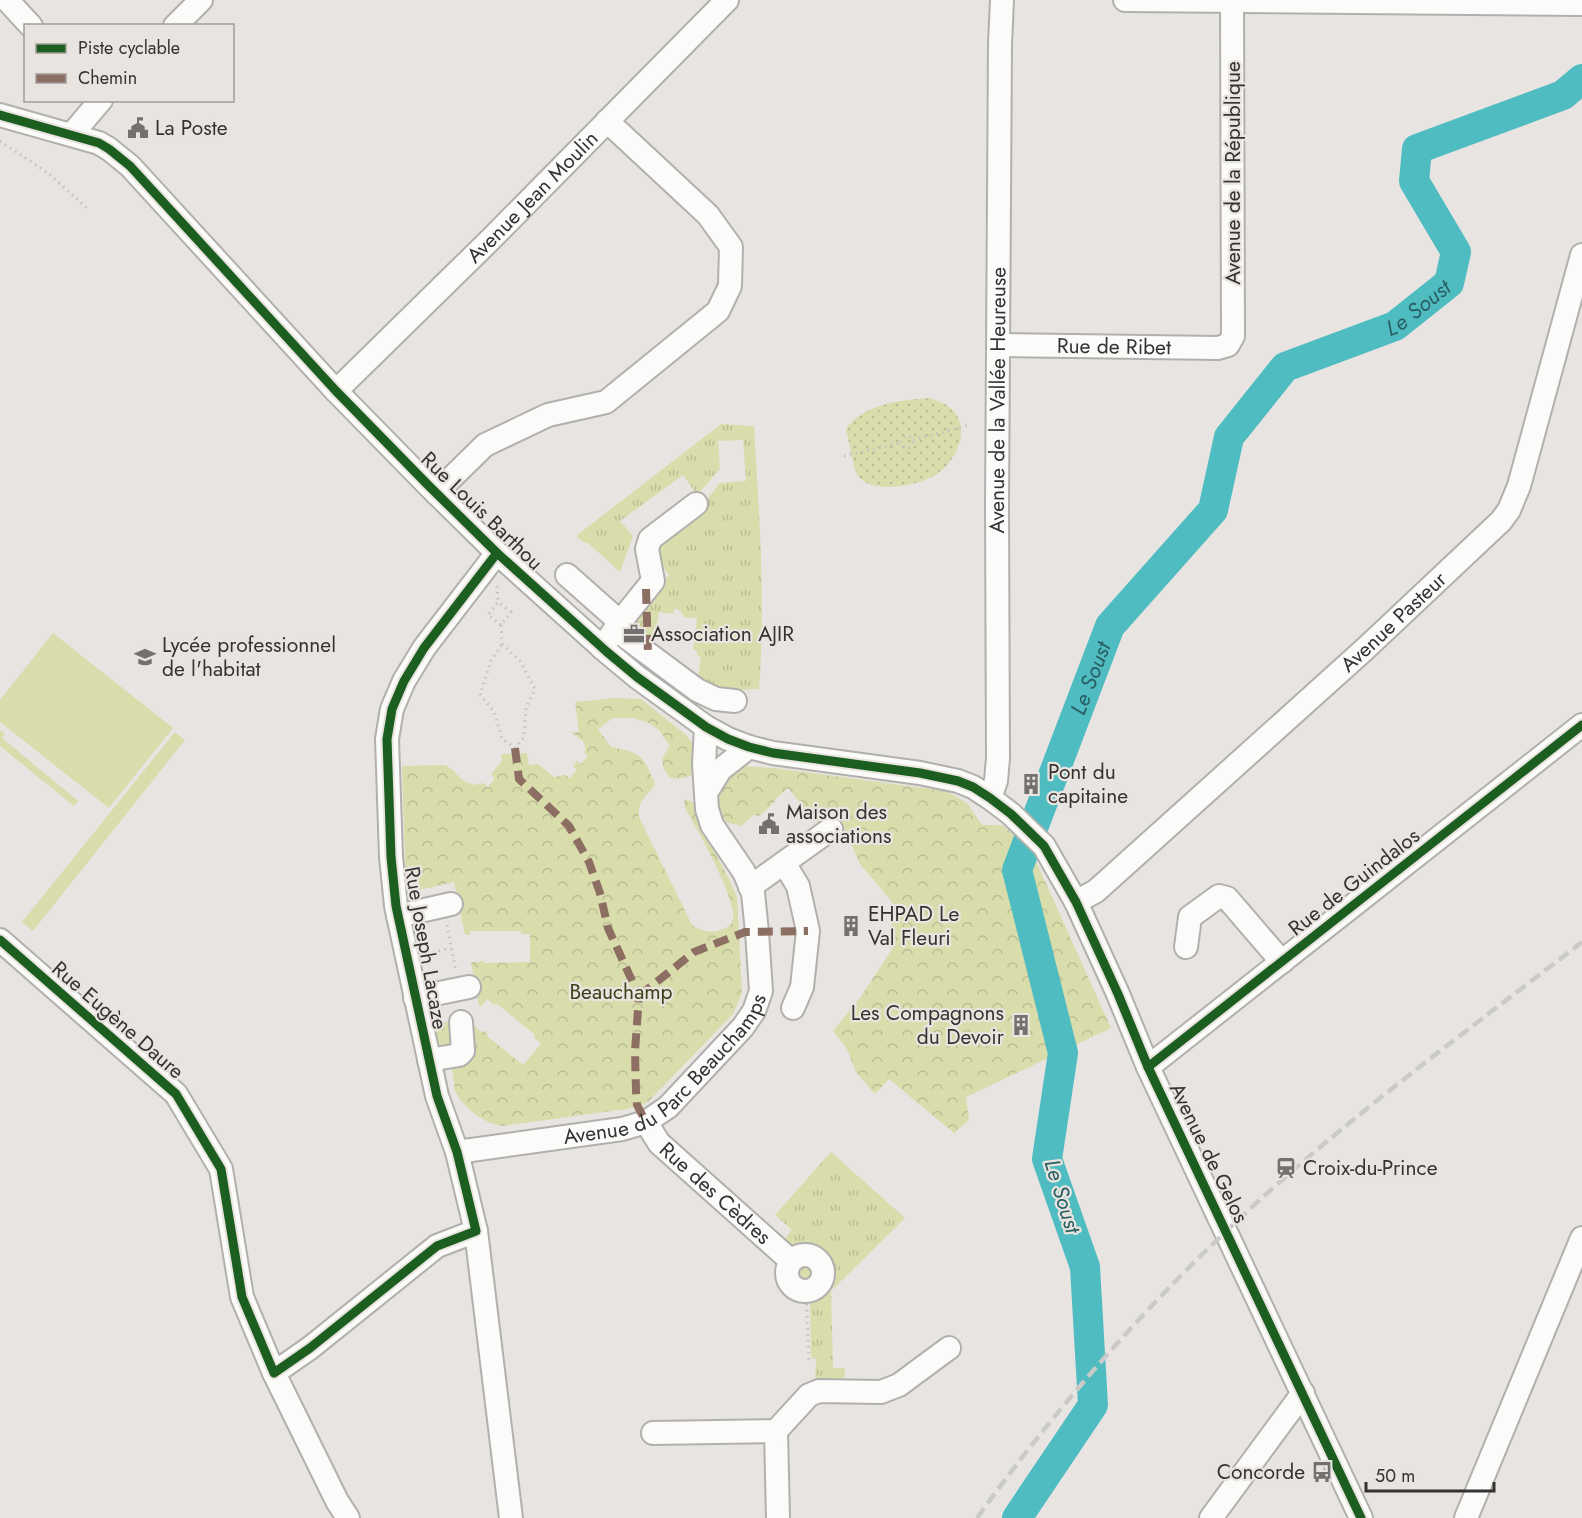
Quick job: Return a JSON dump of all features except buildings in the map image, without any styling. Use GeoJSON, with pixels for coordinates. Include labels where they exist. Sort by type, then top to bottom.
{"type":"FeatureCollection","features":[{"type":"Feature","properties":{"kind":"street"},"geometry":{"type":"LineString","coordinates":[[7,0],[30,24]]}},
{"type":"Feature","properties":{"kind":"street"},"geometry":{"type":"LineString","coordinates":[[177,24],[201,0]]}},
{"type":"Feature","properties":{"kind":"street","name":"Avenue Jean Moulin"},"geometry":{"type":"LineString","coordinates":[[336,391],[491,240],[727,0]]}},
{"type":"Feature","properties":{"kind":"street","name":"Avenue de la Vallée Heureuse"},"geometry":{"type":"LineString","coordinates":[[990,798],[996,781],[998,759],[997,518],[1002,0]]}},
{"type":"Feature","properties":{"kind":"street"},"geometry":{"type":"LineString","coordinates":[[1125,0],[1582,4]]}},
{"type":"Feature","properties":{"kind":"street","name":"Avenue de la République"},"geometry":{"type":"LineString","coordinates":[[1228,345],[1233,336],[1232,1]]}},
{"type":"Feature","properties":{"kind":"street"},"geometry":{"type":"LineString","coordinates":[[72,134],[99,102]]}},
{"type":"Feature","properties":{"kind":"street"},"geometry":{"type":"LineString","coordinates":[[99,143],[101,102]]}},
{"type":"Feature","properties":{"kind":"street","name":"Rue Louis Barthou"},"geometry":{"type":"LineString","coordinates":[[0,115],[99,143],[130,165],[336,391],[497,553],[613,633],[637,677],[706,727],[728,739],[773,753],[920,773],[958,781],[973,787],[1011,814]]}},
{"type":"Feature","properties":{"kind":"street"},"geometry":{"type":"LineString","coordinates":[[436,493],[484,445],[548,416],[606,402],[718,311],[730,286],[731,247],[708,215],[607,121]]}},
{"type":"Feature","properties":{"kind":"street","name":"Avenue Pasteur"},"geometry":{"type":"LineString","coordinates":[[1076,902],[1096,891],[1365,649],[1502,521],[1519,486],[1582,255]]}},
{"type":"Feature","properties":{"kind":"street","name":"Rue de Ribet"},"geometry":{"type":"LineString","coordinates":[[998,345],[1218,348],[1228,345]]}},
{"type":"Feature","properties":{"kind":"street"},"geometry":{"type":"LineString","coordinates":[[613,633],[653,581],[647,549],[650,539],[696,504]]}},
{"type":"Feature","properties":{"kind":"street","name":"Rue Joseph Lacaze"},"geometry":{"type":"LineString","coordinates":[[497,553],[424,648],[404,681],[392,709],[387,739],[391,857],[398,916],[437,1096],[457,1152],[476,1231],[511,1518]]}},
{"type":"Feature","properties":{"kind":"street"},"geometry":{"type":"LineString","coordinates":[[567,575],[613,633],[697,690],[716,699],[735,701]]}},
{"type":"Feature","properties":{"kind":"street","name":"Rue de Guindalos"},"geometry":{"type":"LineString","coordinates":[[1148,1067],[1582,725]]}},
{"type":"Feature","properties":{"kind":"street","name":"Avenue du Parc Beauchamps"},"geometry":{"type":"LineString","coordinates":[[457,1152],[622,1129],[646,1122],[668,1107],[743,1027],[754,1011],[761,991],[753,894],[744,872],[712,825],[707,809],[704,764],[706,727]]}},
{"type":"Feature","properties":{"kind":"street"},"geometry":{"type":"LineString","coordinates":[[706,792],[720,770],[749,747]]}},
{"type":"Feature","properties":{"kind":"street","name":"Avenue de Gelos"},"geometry":{"type":"LineString","coordinates":[[1011,814],[1044,846],[1076,902],[1148,1067],[1361,1518]]}},
{"type":"Feature","properties":{"kind":"street"},"geometry":{"type":"LineString","coordinates":[[750,887],[831,829]]}},
{"type":"Feature","properties":{"kind":"street"},"geometry":{"type":"LineString","coordinates":[[784,862],[798,886],[808,931],[801,987],[793,1008]]}},
{"type":"Feature","properties":{"kind":"street"},"geometry":{"type":"LineString","coordinates":[[1186,947],[1190,917],[1219,896],[1227,898],[1282,962]]}},
{"type":"Feature","properties":{"kind":"street"},"geometry":{"type":"LineString","coordinates":[[398,916],[447,905]]}},
{"type":"Feature","properties":{"kind":"street","name":"Rue Eugène Daure"},"geometry":{"type":"LineString","coordinates":[[0,940],[176,1094],[221,1169],[242,1297],[274,1373],[337,1501],[348,1518]]}},
{"type":"Feature","properties":{"kind":"street"},"geometry":{"type":"LineString","coordinates":[[415,998],[464,988]]}},
{"type":"Feature","properties":{"kind":"street"},"geometry":{"type":"LineString","coordinates":[[429,1060],[459,1055],[463,1051],[461,1022]]}},
{"type":"Feature","properties":{"kind":"street","name":"Rue des Cèdres"},"geometry":{"type":"LineString","coordinates":[[646,1122],[659,1143],[790,1260]]}},
{"type":"Feature","properties":{"kind":"street"},"geometry":{"type":"LineString","coordinates":[[274,1373],[310,1348],[437,1246],[476,1231]]}},
{"type":"Feature","properties":{"kind":"street"},"geometry":{"type":"LineString","coordinates":[[1466,1518],[1582,1238]]}},
{"type":"Feature","properties":{"kind":"street","name":"Rue des Cèdres"},"geometry":{"type":"LineString","coordinates":[[801,1254],[813,1256],[822,1265],[823,1277],[817,1287],[806,1292],[792,1287],[785,1274],[790,1260],[801,1254]]}},
{"type":"Feature","properties":{"kind":"street"},"geometry":{"type":"LineString","coordinates":[[778,1518],[776,1431],[809,1395],[819,1391],[881,1392],[899,1385],[949,1348]]}},
{"type":"Feature","properties":{"kind":"street"},"geometry":{"type":"LineString","coordinates":[[1212,1518],[1303,1393]]}},
{"type":"Feature","properties":{"kind":"street"},"geometry":{"type":"LineString","coordinates":[[652,1433],[776,1431]]}},
{"type":"Feature","properties":{"kind":"path"},"geometry":{"type":"LineString","coordinates":[[0,141],[48,173],[89,210]]}},
{"type":"Feature","properties":{"kind":"path"},"geometry":{"type":"LineString","coordinates":[[913,440],[969,425]]}},
{"type":"Feature","properties":{"kind":"path"},"geometry":{"type":"LineString","coordinates":[[844,456],[900,442],[905,436],[913,440]]}},
{"type":"Feature","properties":{"kind":"path"},"geometry":{"type":"LineString","coordinates":[[900,442],[902,446],[909,448],[913,440]]}},
{"type":"Feature","properties":{"kind":"path"},"geometry":{"type":"LineString","coordinates":[[501,625],[488,615],[498,602],[511,612],[501,625],[502,644],[491,661],[480,694],[494,712],[502,739],[515,748],[524,737],[526,708],[535,689],[520,661],[502,644]]}},
{"type":"Feature","properties":{"kind":"path"},"geometry":{"type":"LineString","coordinates":[[447,905],[451,948],[464,988]]}},
{"type":"Feature","properties":{"kind":"path"},"geometry":{"type":"LineString","coordinates":[[407,959],[451,948]]}},
{"type":"Feature","properties":{"kind":"path"},"geometry":{"type":"LineString","coordinates":[[806,1292],[809,1360]]}},
{"type":"Feature","properties":{"kind":"green space"},"geometry":{"type":"Polygon","coordinates":[[[929,398],[950,407],[961,425],[957,449],[943,469],[929,478],[909,485],[875,486],[859,477],[853,462],[846,429],[853,421],[862,414],[883,405],[929,398]]]}},
{"type":"Feature","properties":{"kind":"green space"},"geometry":{"type":"Polygon","coordinates":[[[721,424],[754,426],[762,591],[759,689],[705,691],[697,683],[701,657],[697,656],[697,651],[693,650],[697,618],[685,617],[678,609],[674,609],[673,614],[659,612],[653,650],[631,636],[628,621],[669,575],[658,560],[655,544],[703,504],[720,483],[746,481],[743,440],[718,441],[720,469],[697,495],[683,475],[620,521],[633,536],[620,572],[587,542],[586,544],[576,536],[721,424]]]}},
{"type":"Feature","properties":{"kind":"green space"},"geometry":{"type":"Polygon","coordinates":[[[53,633],[173,728],[109,808],[0,722],[0,700],[53,633]]]}},
{"type":"Feature","properties":{"kind":"green space","name":"Beauchamp"},"geometry":{"type":"Polygon","coordinates":[[[614,698],[641,699],[685,734],[692,743],[695,754],[694,772],[683,778],[670,778],[662,762],[670,746],[659,730],[649,723],[633,718],[613,718],[598,729],[611,747],[636,754],[648,767],[655,784],[641,802],[639,817],[692,925],[711,932],[730,925],[733,920],[733,911],[723,881],[685,808],[685,799],[693,802],[699,823],[737,897],[742,993],[733,1014],[649,1101],[642,1105],[503,1126],[490,1123],[476,1115],[461,1101],[455,1091],[451,1062],[469,1021],[488,1034],[487,1036],[523,1065],[541,1044],[534,1038],[535,1035],[496,1003],[494,1005],[487,999],[482,1006],[479,1006],[471,962],[530,962],[530,934],[521,934],[521,931],[470,931],[470,935],[465,935],[454,882],[406,893],[402,766],[445,765],[455,771],[466,783],[473,785],[483,783],[488,787],[495,778],[491,774],[502,761],[501,754],[527,753],[529,765],[538,764],[554,777],[565,775],[570,778],[577,770],[573,766],[577,761],[581,764],[588,756],[584,753],[585,743],[571,732],[579,732],[575,702],[614,698]]]}},
{"type":"Feature","properties":{"kind":"green space"},"geometry":{"type":"Polygon","coordinates":[[[0,730],[5,734],[2,738],[78,801],[74,806],[0,746],[0,730]]]}},
{"type":"Feature","properties":{"kind":"green space"},"geometry":{"type":"Polygon","coordinates":[[[175,732],[185,740],[33,931],[22,922],[175,732]]]}},
{"type":"Feature","properties":{"kind":"green space"},"geometry":{"type":"Polygon","coordinates":[[[745,766],[946,791],[967,803],[982,825],[1002,825],[1030,848],[1111,1028],[966,1097],[969,1120],[954,1133],[889,1079],[875,1094],[856,1072],[847,1049],[833,1031],[860,998],[892,949],[892,902],[860,864],[836,810],[816,823],[788,788],[758,817],[755,814],[741,826],[726,822],[718,800],[718,789],[727,775],[745,766]]]}},
{"type":"Feature","properties":{"kind":"green space"},"geometry":{"type":"Polygon","coordinates":[[[439,1013],[441,1023],[455,1020],[458,1045],[440,1053],[432,1015],[439,1013]]]}},
{"type":"Feature","properties":{"kind":"green space"},"geometry":{"type":"Polygon","coordinates":[[[831,1152],[905,1218],[831,1291],[833,1368],[845,1368],[844,1386],[815,1385],[816,1359],[811,1358],[810,1297],[827,1281],[829,1270],[827,1260],[816,1248],[802,1247],[791,1251],[782,1242],[792,1230],[775,1215],[831,1152]]]}},
{"type":"Feature","properties":{"kind":"green space"},"geometry":{"type":"Polygon","coordinates":[[[805,1263],[811,1266],[814,1272],[811,1278],[805,1281],[799,1278],[796,1272],[799,1266],[805,1263]]]}},
{"type":"Feature","properties":{"kind":"waterway","name":"Le Soust"},"geometry":{"type":"LineString","coordinates":[[1017,1518],[1093,1405],[1085,1267],[1047,1159],[1063,1053],[1017,870],[1110,626],[1213,510],[1229,437],[1285,367],[1395,326],[1449,283],[1456,252],[1414,181],[1417,149],[1563,95],[1582,79]]}},
{"type":"Feature","properties":{"kind":"railway"},"geometry":{"type":"LineString","coordinates":[[977,1518],[1085,1380],[1164,1293],[1247,1212],[1362,1113],[1582,942]]}},
{"type":"Feature","properties":{"kind":"marked path"},"geometry":{"type":"LineString","coordinates":[[646,589],[648,654]]}},
{"type":"Feature","properties":{"kind":"marked path"},"geometry":{"type":"LineString","coordinates":[[515,748],[519,779],[569,826],[589,862],[600,893],[608,928],[639,996],[635,1051],[636,1092],[637,1105],[646,1122]]}},
{"type":"Feature","properties":{"kind":"marked path"},"geometry":{"type":"LineString","coordinates":[[639,996],[694,952],[745,932],[808,931]]}},
{"type":"Feature","properties":{"kind":"cycle path"},"geometry":{"type":"LineString","coordinates":[[0,115],[99,143],[130,166],[336,391],[497,553],[637,677],[706,727],[728,739],[773,753],[920,773],[958,781],[990,798],[1011,814],[1044,846],[1076,902],[1148,1067],[1361,1518]]}},
{"type":"Feature","properties":{"kind":"cycle path"},"geometry":{"type":"LineString","coordinates":[[0,940],[176,1094],[221,1169],[242,1297],[274,1373],[310,1348],[437,1246],[476,1231],[457,1152],[437,1096],[396,906],[391,857],[387,739],[392,709],[404,681],[424,648],[497,553]]}},
{"type":"Feature","properties":{"kind":"cycle path"},"geometry":{"type":"LineString","coordinates":[[1148,1067],[1582,725]]}},
{"type":"Feature","properties":{"kind":"place","name":"La Poste"},"geometry":{"type":"Point","coordinates":[138,128]}},
{"type":"Feature","properties":{"kind":"place","name":"Association AJIR"},"geometry":{"type":"Point","coordinates":[634,634]}},
{"type":"Feature","properties":{"kind":"place","name":"Lycée professionnel de l'habitat"},"geometry":{"type":"Point","coordinates":[145,657]}},
{"type":"Feature","properties":{"kind":"place","name":"Pont du capitaine"},"geometry":{"type":"Point","coordinates":[1031,784]}},
{"type":"Feature","properties":{"kind":"place","name":"Maison des associations"},"geometry":{"type":"Point","coordinates":[769,824]}},
{"type":"Feature","properties":{"kind":"place","name":"EHPAD Le Val Fleuri"},"geometry":{"type":"Point","coordinates":[851,926]}},
{"type":"Feature","properties":{"kind":"place","name":"Les Compagnons du Devoir"},"geometry":{"type":"Point","coordinates":[1021,1025]}},
{"type":"Feature","properties":{"kind":"place","name":"Croix-du-Prince"},"geometry":{"type":"Point","coordinates":[1286,1168]}},
{"type":"Feature","properties":{"kind":"place","name":"Concorde"},"geometry":{"type":"Point","coordinates":[1322,1472]}}]}
